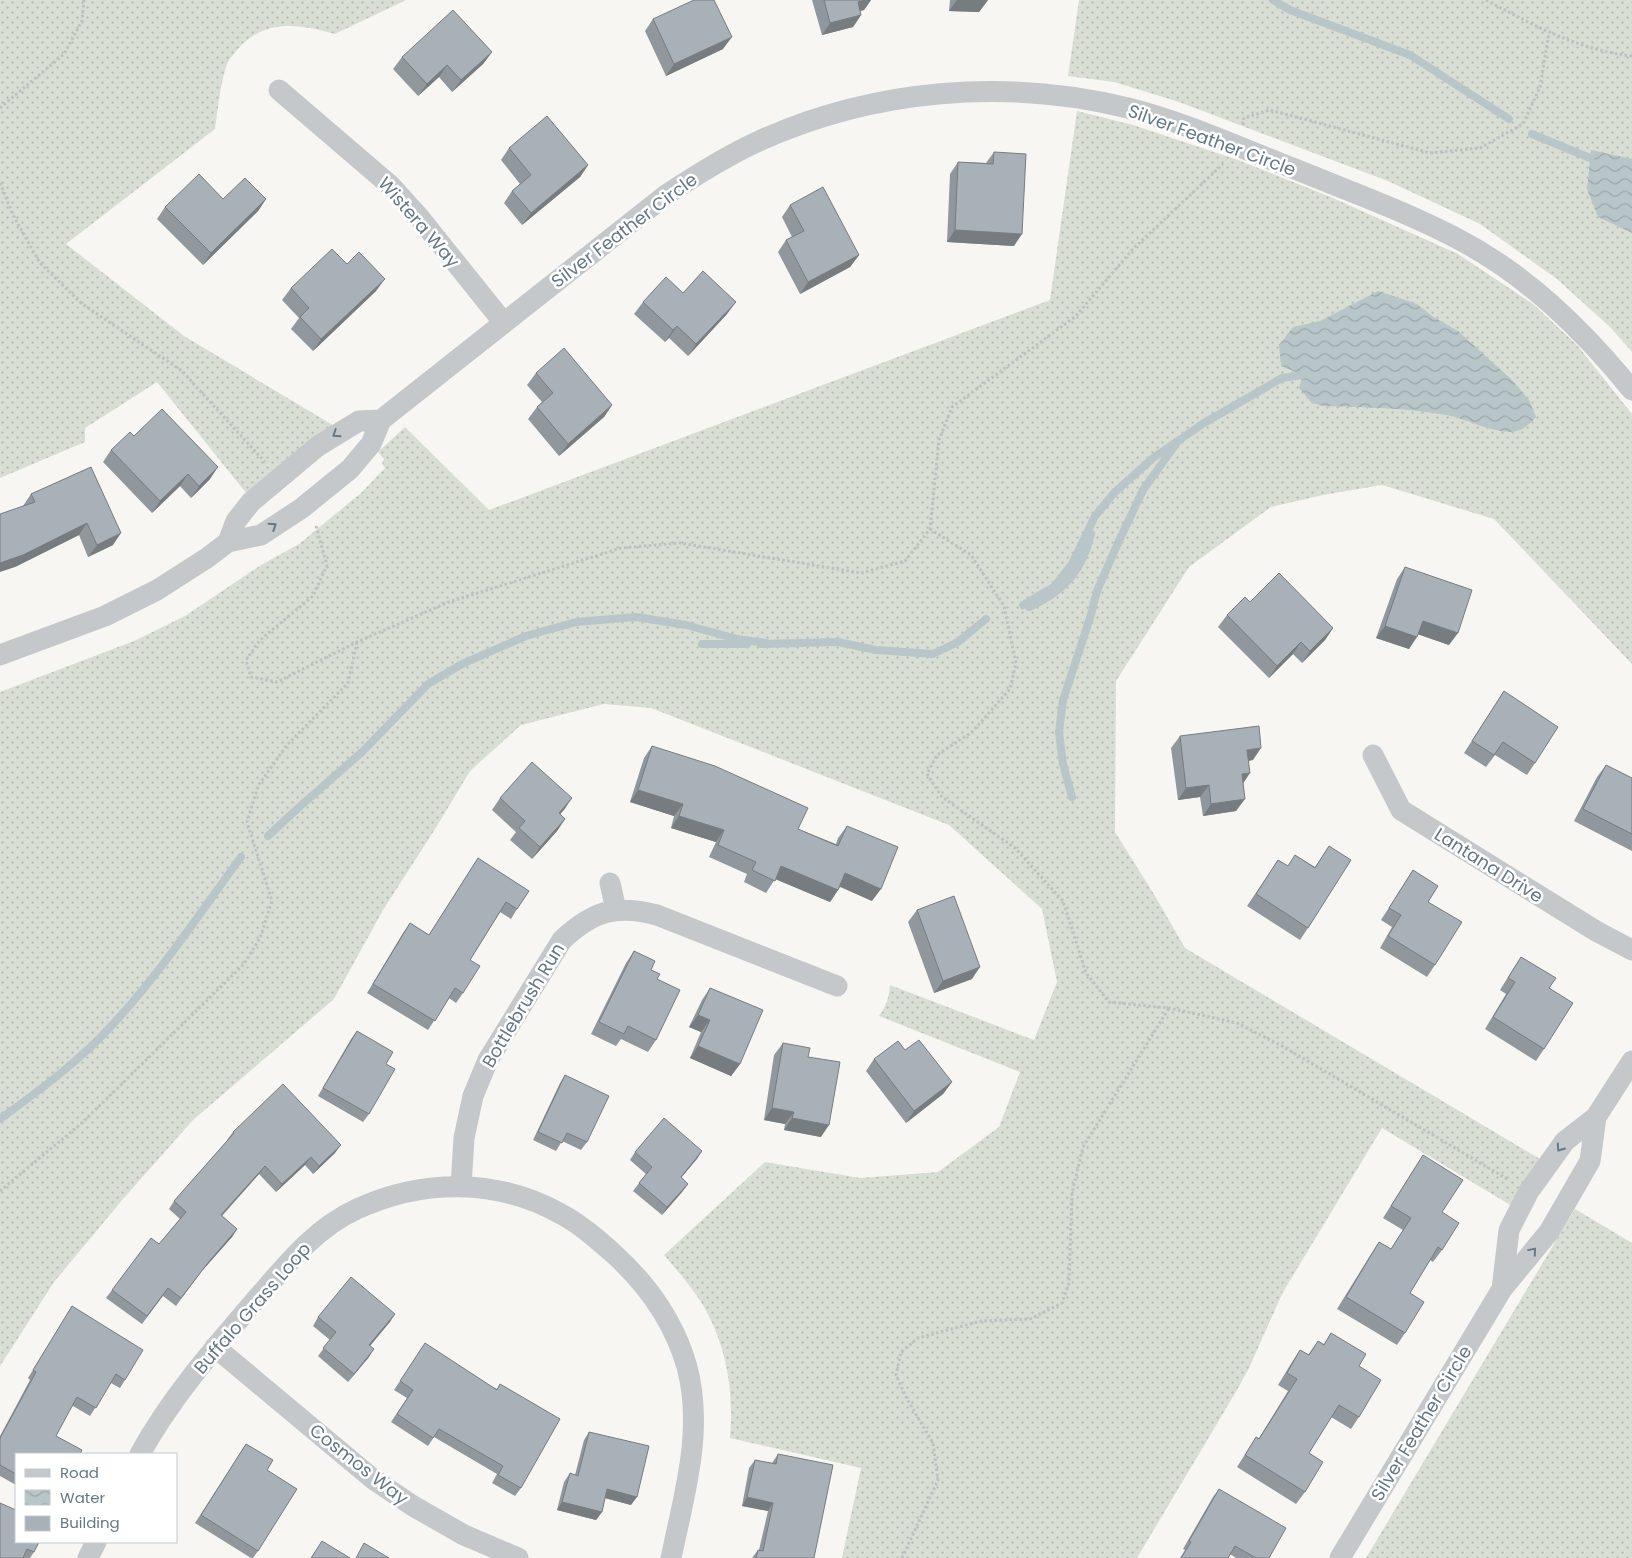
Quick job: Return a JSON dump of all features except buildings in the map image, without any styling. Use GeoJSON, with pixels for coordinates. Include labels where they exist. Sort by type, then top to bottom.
{"type":"FeatureCollection","features":[{"type":"Feature","properties":{"kind":"street","name":"Wistera Way"},"geometry":{"type":"LineString","coordinates":[[279,90],[392,186],[504,323]]}},
{"type":"Feature","properties":{"kind":"street","name":"Silver Feather Circle"},"geometry":{"type":"LineString","coordinates":[[0,654],[114,611],[157,590],[228,542],[261,535],[302,508],[350,470],[371,444],[381,420],[666,195],[706,168],[758,141],[803,123],[869,104],[936,93],[1004,91],[1072,97],[1129,108],[1185,126],[1418,218],[1461,240],[1511,272],[1556,308],[1604,356],[1632,390]]}},
{"type":"Feature","properties":{"kind":"street"},"geometry":{"type":"LineString","coordinates":[[228,542],[236,521],[251,502],[318,446],[359,421],[381,420]]}},
{"type":"Feature","properties":{"kind":"street","name":"Lantana Drive"},"geometry":{"type":"LineString","coordinates":[[1373,755],[1401,810],[1596,931],[1632,950]]}},
{"type":"Feature","properties":{"kind":"street"},"geometry":{"type":"LineString","coordinates":[[610,883],[616,910]]}},
{"type":"Feature","properties":{"kind":"street","name":"Bottlebrush Run"},"geometry":{"type":"LineString","coordinates":[[461,1186],[464,1138],[473,1096],[488,1060],[562,940],[578,924],[596,915],[616,910],[639,910],[657,915],[837,986]]}},
{"type":"Feature","properties":{"kind":"street","name":"Silver Feather Circle"},"geometry":{"type":"LineString","coordinates":[[1502,1289],[1509,1230],[1529,1191],[1565,1141],[1596,1117],[1632,1061]]}},
{"type":"Feature","properties":{"kind":"street","name":"Silver Feather Circle"},"geometry":{"type":"LineString","coordinates":[[1340,1558],[1502,1289],[1549,1232],[1590,1161],[1596,1117]]}},
{"type":"Feature","properties":{"kind":"street","name":"Buffalo Grass Loop"},"geometry":{"type":"LineString","coordinates":[[141,1453],[181,1390],[215,1347],[300,1250],[326,1228],[355,1210],[390,1195],[427,1187],[461,1186],[498,1190],[531,1200],[562,1214],[593,1236],[635,1273],[658,1304],[675,1334],[687,1368],[693,1406],[694,1441],[671,1558]]}},
{"type":"Feature","properties":{"kind":"street","name":"Cosmos Way"},"geometry":{"type":"LineString","coordinates":[[215,1347],[373,1479],[405,1501],[464,1535],[518,1558]]}},
{"type":"Feature","properties":{"kind":"street"},"geometry":{"type":"LineString","coordinates":[[88,1558],[96,1543]]}},
{"type":"Feature","properties":{"kind":"path"},"geometry":{"type":"LineString","coordinates":[[0,108],[64,54],[82,21],[84,0]]}},
{"type":"Feature","properties":{"kind":"path"},"geometry":{"type":"LineString","coordinates":[[1486,0],[1549,33],[1587,48],[1632,56]]}},
{"type":"Feature","properties":{"kind":"path"},"geometry":{"type":"LineString","coordinates":[[315,523],[320,535],[327,565],[313,596],[260,640],[246,660],[252,677],[277,682],[357,642],[449,602],[621,548],[680,543],[861,573],[905,560],[930,529],[939,440],[952,407],[1076,316],[1132,250],[1240,148],[1244,118],[1270,110],[1430,152],[1480,148],[1524,124],[1540,87],[1549,33]]}},
{"type":"Feature","properties":{"kind":"path"},"geometry":{"type":"LineString","coordinates":[[0,183],[13,215],[40,264],[81,303],[182,372],[266,464]]}},
{"type":"Feature","properties":{"kind":"path"},"geometry":{"type":"LineString","coordinates":[[930,529],[971,555],[1004,606],[1016,663],[1010,689],[972,732],[937,755],[927,774],[942,797],[1015,848],[1063,901],[1086,974],[1109,1002],[1169,1008],[1237,1023],[1284,1047],[1529,1191]]}},
{"type":"Feature","properties":{"kind":"path"},"geometry":{"type":"LineString","coordinates":[[0,1191],[83,1122],[248,958],[260,938],[272,901],[247,822],[258,786],[287,745],[348,683],[357,642]]}},
{"type":"Feature","properties":{"kind":"path"},"geometry":{"type":"LineString","coordinates":[[902,1558],[938,1480],[933,1443],[907,1399],[896,1375],[901,1352],[918,1338],[981,1321],[1030,1319],[1062,1303],[1069,1283],[1072,1193],[1083,1147],[1169,1008]]}},
{"type":"Feature","properties":{"kind":"shaded area"},"geometry":{"type":"Polygon","coordinates":[[[0,0],[406,0],[335,34],[309,28],[284,26],[271,28],[248,39],[230,58],[227,64],[221,88],[215,129],[66,244],[184,336],[336,427],[247,494],[157,382],[85,428],[85,442],[0,478],[0,0]]]}},
{"type":"Feature","properties":{"kind":"shaded area"},"geometry":{"type":"Polygon","coordinates":[[[1079,0],[1632,0],[1632,352],[1611,328],[1557,279],[1480,224],[1388,181],[1179,102],[1114,82],[1068,76],[1079,0]]]}},
{"type":"Feature","properties":{"kind":"shaded area"},"geometry":{"type":"Polygon","coordinates":[[[1077,111],[1133,125],[1238,160],[1333,198],[1458,254],[1533,304],[1577,345],[1632,414],[1632,664],[1494,519],[1382,485],[1323,495],[1271,507],[1189,567],[1116,681],[1115,832],[1185,948],[1540,1159],[1512,1206],[1382,1128],[1283,1292],[1249,1368],[1237,1390],[1137,1558],[842,1558],[861,1468],[730,1438],[730,1387],[718,1338],[700,1300],[664,1255],[765,1162],[860,1178],[938,1172],[999,1127],[1020,1072],[879,1016],[887,1002],[890,985],[1034,1040],[1057,982],[1042,909],[949,825],[651,708],[604,704],[521,725],[470,771],[383,910],[334,999],[193,1120],[123,1199],[54,1282],[0,1366],[0,692],[134,641],[185,616],[261,565],[299,544],[361,493],[385,468],[382,464],[384,459],[378,452],[405,427],[489,510],[1050,300],[1077,111]]]}},
{"type":"Feature","properties":{"kind":"shaded area"},"geometry":{"type":"Polygon","coordinates":[[[1575,1209],[1632,1243],[1632,1558],[1366,1558],[1575,1209]]]}},
{"type":"Feature","properties":{"kind":"water"},"geometry":{"type":"Polygon","coordinates":[[[1591,150],[1632,159],[1632,233],[1598,217],[1587,189],[1591,150]]]}},
{"type":"Feature","properties":{"kind":"water"},"geometry":{"type":"Polygon","coordinates":[[[1378,291],[1417,304],[1432,316],[1458,331],[1512,380],[1529,400],[1536,417],[1524,428],[1510,432],[1431,413],[1385,408],[1323,406],[1312,403],[1299,388],[1303,375],[1281,366],[1279,345],[1293,327],[1320,321],[1378,291]]]}},
{"type":"Feature","properties":{"kind":"waterway"},"geometry":{"type":"LineString","coordinates":[[1273,0],[1290,10],[1410,55],[1509,119]]}},
{"type":"Feature","properties":{"kind":"waterway"},"geometry":{"type":"LineString","coordinates":[[1532,134],[1590,158]]}},
{"type":"Feature","properties":{"kind":"waterway"},"geometry":{"type":"LineString","coordinates":[[1023,605],[1054,587],[1072,564],[1095,516],[1115,492],[1153,458],[1204,423],[1282,378],[1303,375]]}},
{"type":"Feature","properties":{"kind":"waterway"},"geometry":{"type":"LineString","coordinates":[[1072,797],[1063,764],[1059,732],[1063,700],[1097,591],[1118,543],[1143,490],[1178,441]]}},
{"type":"Feature","properties":{"kind":"waterway"},"geometry":{"type":"LineString","coordinates":[[1029,607],[1052,594],[1070,579],[1082,559],[1091,534]]}},
{"type":"Feature","properties":{"kind":"waterway"},"geometry":{"type":"LineString","coordinates":[[268,836],[362,752],[428,684],[462,664],[526,636],[576,622],[636,617],[686,625],[737,639],[766,643]]}},
{"type":"Feature","properties":{"kind":"waterway"},"geometry":{"type":"LineString","coordinates":[[761,644],[838,642],[876,650],[933,654],[958,642],[986,619]]}},
{"type":"Feature","properties":{"kind":"waterway"},"geometry":{"type":"LineString","coordinates":[[702,644],[747,644]]}},
{"type":"Feature","properties":{"kind":"waterway"},"geometry":{"type":"LineString","coordinates":[[0,1119],[74,1062],[114,1023],[164,963],[241,857]]}}]}
